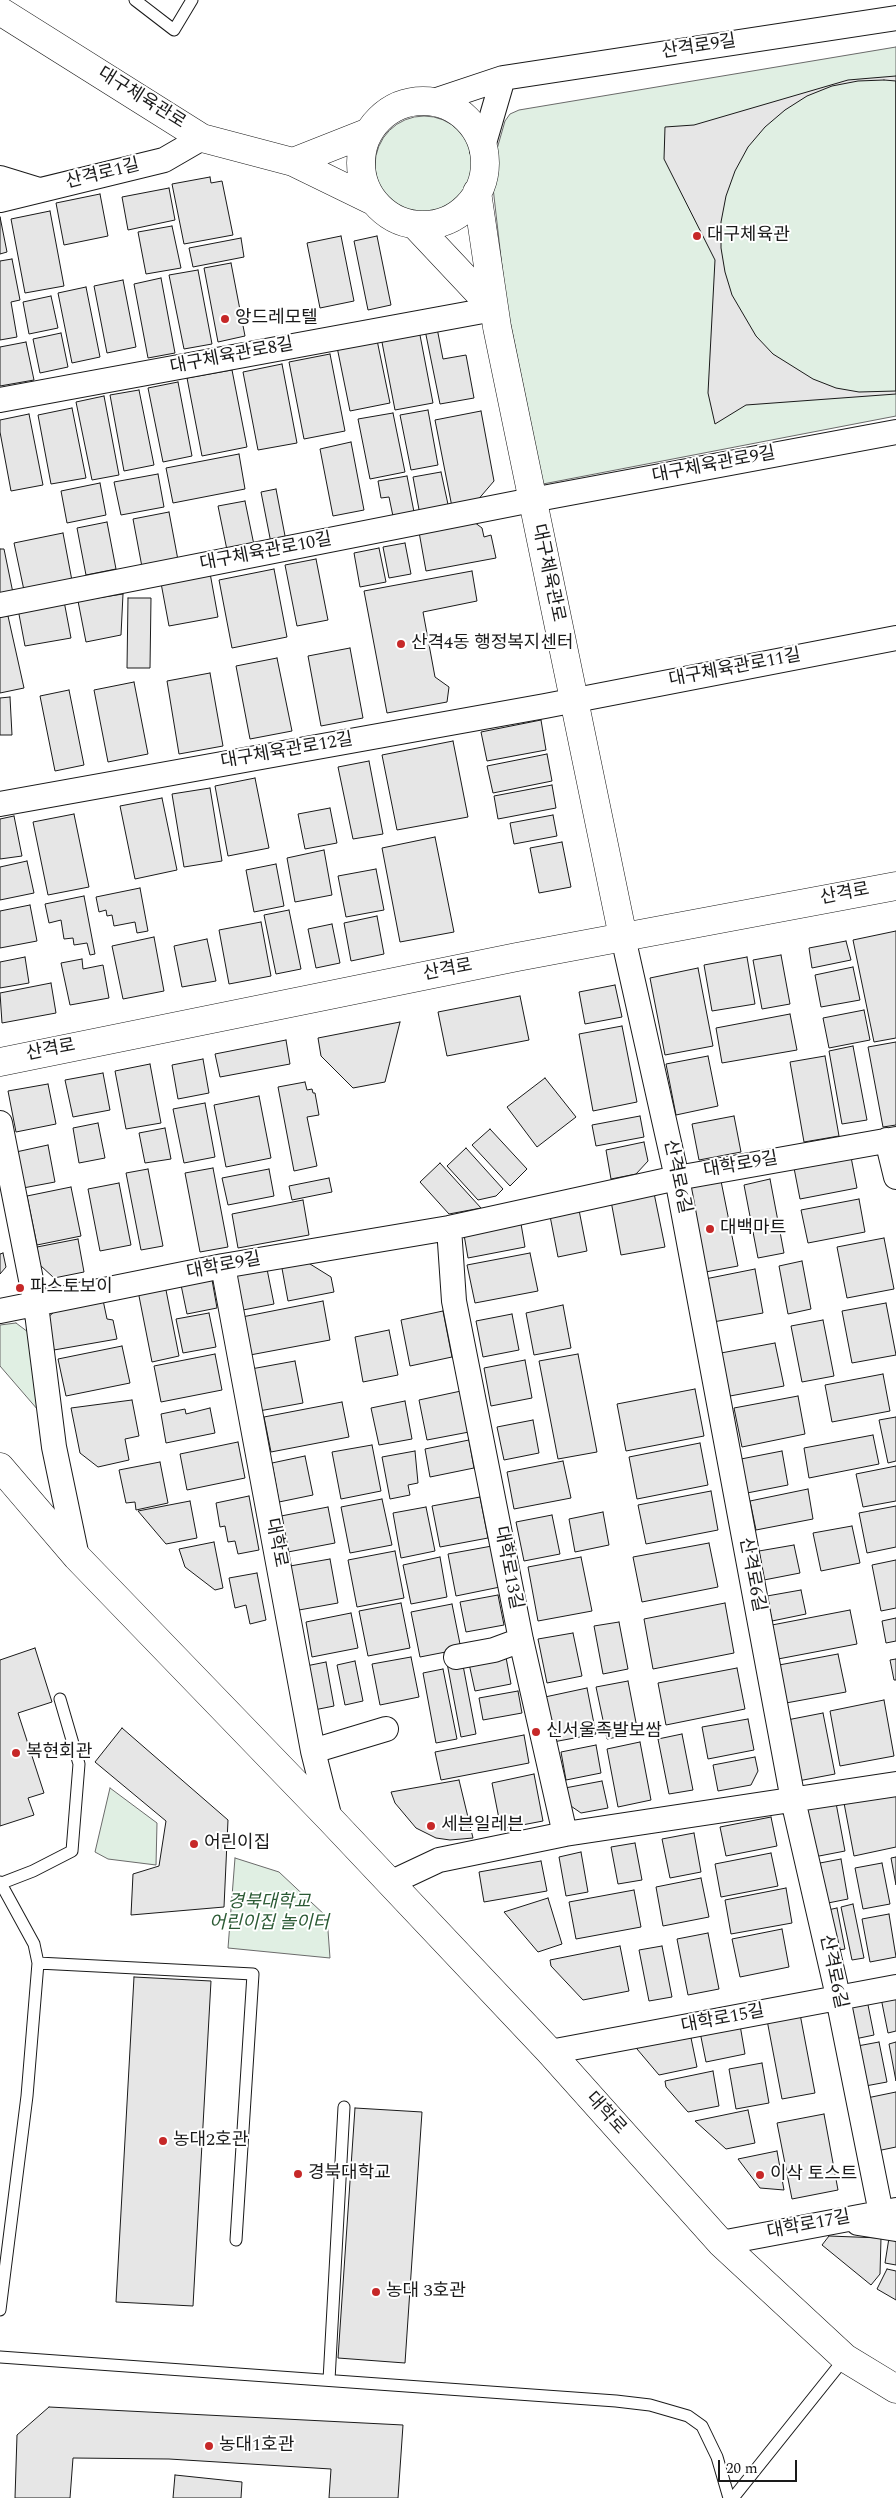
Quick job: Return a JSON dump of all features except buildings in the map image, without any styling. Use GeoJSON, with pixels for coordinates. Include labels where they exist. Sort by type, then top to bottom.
{"type":"FeatureCollection","features":[{"type":"Feature","properties":{"kind":"street","name":"대구체육관로"},"geometry":{"type":"LineString","coordinates":[[0,11],[202,138],[293,162],[374,201]]}},
{"type":"Feature","properties":{"kind":"street","name":"산격로9길"},"geometry":{"type":"LineString","coordinates":[[431,102],[503,78],[896,18]]}},
{"type":"Feature","properties":{"kind":"street"},"geometry":{"type":"LineString","coordinates":[[482,150],[503,78]]}},
{"type":"Feature","properties":{"kind":"street"},"geometry":{"type":"LineString","coordinates":[[413,102],[431,102],[449,106],[464,116],[476,131],[485,164],[483,180],[465,209],[450,220],[433,225],[415,225],[399,221],[385,213],[374,201],[365,185],[361,167],[362,149],[369,132],[380,118],[396,107],[413,102]]}},
{"type":"Feature","properties":{"kind":"street"},"geometry":{"type":"LineString","coordinates":[[293,162],[369,132]]}},
{"type":"Feature","properties":{"kind":"street","name":"산격로1길"},"geometry":{"type":"LineString","coordinates":[[0,200],[164,160],[202,138]]}},
{"type":"Feature","properties":{"kind":"street"},"geometry":{"type":"LineString","coordinates":[[0,178],[39,190]]}},
{"type":"Feature","properties":{"kind":"street","name":"대구체육관로"},"geometry":{"type":"LineString","coordinates":[[477,192],[495,318],[623,937]]}},
{"type":"Feature","properties":{"kind":"street"},"geometry":{"type":"LineString","coordinates":[[415,225],[495,318]]}},
{"type":"Feature","properties":{"kind":"street","name":"대구체육관로8길"},"geometry":{"type":"LineString","coordinates":[[0,400],[495,318]]}},
{"type":"Feature","properties":{"kind":"street","name":"대구체육관로9길"},"geometry":{"type":"LineString","coordinates":[[532,500],[896,432]]}},
{"type":"Feature","properties":{"kind":"street","name":"대구체육관로10길"},"geometry":{"type":"LineString","coordinates":[[0,606],[532,500]]}},
{"type":"Feature","properties":{"kind":"street","name":"대구체육관로11길"},"geometry":{"type":"LineString","coordinates":[[574,700],[896,638]]}},
{"type":"Feature","properties":{"kind":"street","name":"대구체육관로12길"},"geometry":{"type":"LineString","coordinates":[[0,804],[574,700]]}},
{"type":"Feature","properties":{"kind":"street","name":"산격로"},"geometry":{"type":"LineString","coordinates":[[0,1062],[623,937],[896,886]]}},
{"type":"Feature","properties":{"kind":"street","name":"산격로6길"},"geometry":{"type":"LineString","coordinates":[[623,937],[677,1178],[793,1800],[891,2217]]}},
{"type":"Feature","properties":{"kind":"street"},"geometry":{"type":"LineString","coordinates":[[0,1123],[36,1305],[54,1447],[77,1557]]}},
{"type":"Feature","properties":{"kind":"street","name":"대학로9길"},"geometry":{"type":"LineString","coordinates":[[0,1311],[224,1266],[450,1228],[677,1178],[891,1140],[896,1177]]}},
{"type":"Feature","properties":{"kind":"street","name":"대학로13길"},"geometry":{"type":"LineString","coordinates":[[450,1228],[454,1300],[521,1640],[565,1834]]}},
{"type":"Feature","properties":{"kind":"street","name":"대학로"},"geometry":{"type":"LineString","coordinates":[[224,1266],[313,1751],[330,1819]]}},
{"type":"Feature","properties":{"kind":"street","name":"대학로"},"geometry":{"type":"LineString","coordinates":[[0,1467],[77,1557],[330,1819],[550,2052],[721,2243],[845,2358],[896,2389]]}},
{"type":"Feature","properties":{"kind":"street"},"geometry":{"type":"LineString","coordinates":[[456,1657],[494,1650],[521,1640]]}},
{"type":"Feature","properties":{"kind":"street"},"geometry":{"type":"LineString","coordinates":[[313,1751],[386,1729]]}},
{"type":"Feature","properties":{"kind":"street"},"geometry":{"type":"LineString","coordinates":[[390,1882],[439,1860],[565,1834],[896,1784]]}},
{"type":"Feature","properties":{"kind":"street","name":"대학로15길"},"geometry":{"type":"LineString","coordinates":[[550,2052],[896,1987]]}},
{"type":"Feature","properties":{"kind":"street","name":"대학로17길"},"geometry":{"type":"LineString","coordinates":[[721,2243],[840,2220],[891,2217]]}},
{"type":"Feature","properties":{"kind":"lane"},"geometry":{"type":"LineString","coordinates":[[135,0],[174,30],[192,0]]}},
{"type":"Feature","properties":{"kind":"lane"},"geometry":{"type":"LineString","coordinates":[[0,2310],[27,2096],[38,1963],[34,1944],[1,1883],[33,1871],[72,1851],[79,1764],[60,1700]]}},
{"type":"Feature","properties":{"kind":"lane"},"geometry":{"type":"LineString","coordinates":[[38,1963],[253,1974],[236,2240]]}},
{"type":"Feature","properties":{"kind":"lane"},"geometry":{"type":"LineString","coordinates":[[329,2380],[344,2107]]}},
{"type":"Feature","properties":{"kind":"lane"},"geometry":{"type":"LineString","coordinates":[[0,2357],[616,2400],[650,2405],[688,2416],[702,2426],[717,2457],[731,2498]]}},
{"type":"Feature","properties":{"kind":"lane"},"geometry":{"type":"LineString","coordinates":[[731,2498],[845,2358]]}},
{"type":"Feature","properties":{"kind":"green space","name":"대구체육관"},"geometry":{"type":"Polygon","coordinates":[[[896,47],[896,416],[543,484],[506,302],[491,170],[505,121],[510,114],[519,110],[896,47]]]}},
{"type":"Feature","properties":{"kind":"green space"},"geometry":{"type":"Polygon","coordinates":[[[424,116],[443,120],[459,130],[469,146],[473,165],[469,184],[459,200],[443,210],[424,214],[405,210],[389,200],[379,184],[375,165],[379,146],[389,130],[405,120],[424,116]]]}},
{"type":"Feature","properties":{"kind":"green space"},"geometry":{"type":"Polygon","coordinates":[[[16,1323],[32,1335],[38,1410],[0,1366],[0,1325],[16,1323]]]}},
{"type":"Feature","properties":{"kind":"green space"},"geometry":{"type":"Polygon","coordinates":[[[110,1788],[157,1823],[156,1865],[108,1859],[95,1852],[110,1788]]]}},
{"type":"Feature","properties":{"kind":"green space","name":"경북대학교 어린이집 놀이터"},"geometry":{"type":"Polygon","coordinates":[[[235,1858],[279,1872],[327,1917],[330,1958],[228,1948],[235,1858]]]}},
{"type":"Feature","properties":{"kind":"place","name":"대구체육관"},"geometry":{"type":"Point","coordinates":[697,236]}},
{"type":"Feature","properties":{"kind":"place","name":"앙드레모텔"},"geometry":{"type":"Point","coordinates":[225,319]}},
{"type":"Feature","properties":{"kind":"place","name":"산격4동 행정복지센터"},"geometry":{"type":"Point","coordinates":[401,644]}},
{"type":"Feature","properties":{"kind":"place","name":"대백마트"},"geometry":{"type":"Point","coordinates":[710,1229]}},
{"type":"Feature","properties":{"kind":"place","name":"파스토보이"},"geometry":{"type":"Point","coordinates":[20,1288]}},
{"type":"Feature","properties":{"kind":"place","name":"신서울족발보쌈"},"geometry":{"type":"Point","coordinates":[536,1732]}},
{"type":"Feature","properties":{"kind":"place","name":"복현회관"},"geometry":{"type":"Point","coordinates":[16,1753]}},
{"type":"Feature","properties":{"kind":"place","name":"세븐일레븐"},"geometry":{"type":"Point","coordinates":[431,1826]}},
{"type":"Feature","properties":{"kind":"place","name":"어린이집"},"geometry":{"type":"Point","coordinates":[194,1844]}},
{"type":"Feature","properties":{"kind":"place","name":"농대2호관"},"geometry":{"type":"Point","coordinates":[163,2141]}},
{"type":"Feature","properties":{"kind":"place","name":"경북대학교"},"geometry":{"type":"Point","coordinates":[298,2174]}},
{"type":"Feature","properties":{"kind":"place","name":"이삭 토스트"},"geometry":{"type":"Point","coordinates":[760,2175]}},
{"type":"Feature","properties":{"kind":"place","name":"농대 3호관"},"geometry":{"type":"Point","coordinates":[376,2292]}},
{"type":"Feature","properties":{"kind":"place","name":"농대1호관"},"geometry":{"type":"Point","coordinates":[209,2446]}}]}
